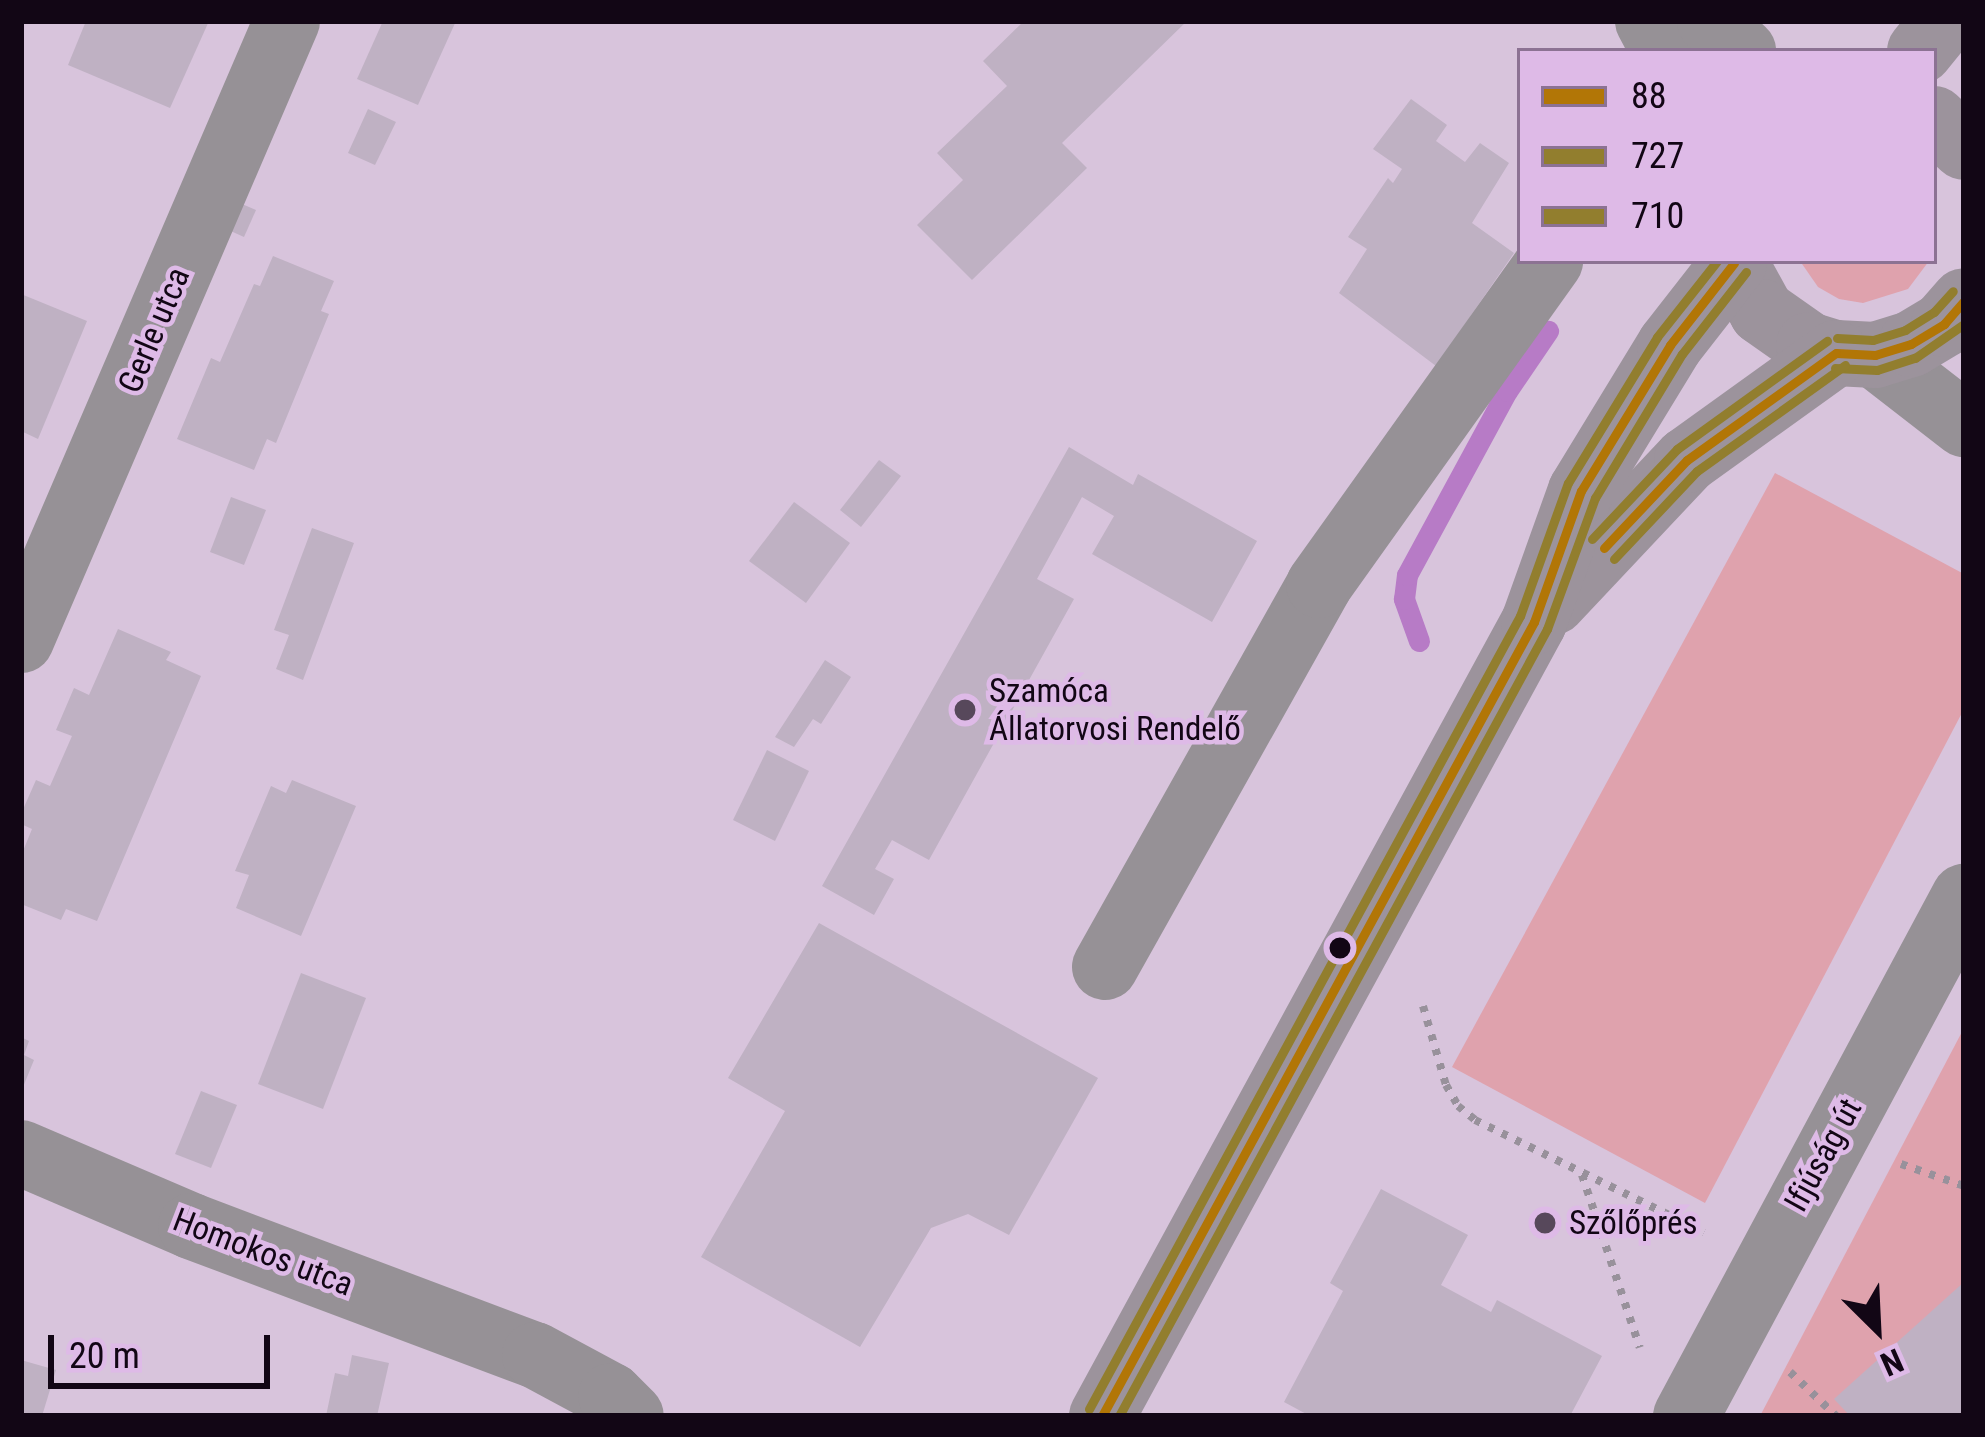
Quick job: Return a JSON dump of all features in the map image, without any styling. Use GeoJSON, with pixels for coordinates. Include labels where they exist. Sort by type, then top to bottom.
{"type":"FeatureCollection","features":[{"type":"Feature","properties":{"kind":"main road"},"geometry":{"type":"LineString","coordinates":[[1922,48],[1944,21]]}},
{"type":"Feature","properties":{"kind":"main road"},"geometry":{"type":"LineString","coordinates":[[1937,122],[1964,147]]}},
{"type":"Feature","properties":{"kind":"main road"},"geometry":{"type":"LineString","coordinates":[[1102,1416],[1534,622],[1581,491],[1670,345],[1732,264]]}},
{"type":"Feature","properties":{"kind":"main road"},"geometry":{"type":"LineString","coordinates":[[1735,264],[1762,312],[1809,345],[1856,354]]}},
{"type":"Feature","properties":{"kind":"main road"},"geometry":{"type":"LineString","coordinates":[[1534,622],[1687,460],[1856,354],[1928,334],[1964,301]]}},
{"type":"Feature","properties":{"kind":"street","name":"Gerle utca"},"geometry":{"type":"LineString","coordinates":[[21,640],[287,21]]}},
{"type":"Feature","properties":{"kind":"street"},"geometry":{"type":"LineString","coordinates":[[1664,34],[1729,48]]}},
{"type":"Feature","properties":{"kind":"street"},"geometry":{"type":"LineString","coordinates":[[1105,967],[1319,585],[1548,264]]}},
{"type":"Feature","properties":{"kind":"street"},"geometry":{"type":"LineString","coordinates":[[1856,354],[1964,424]]}},
{"type":"Feature","properties":{"kind":"street","name":"Ifjúság út"},"geometry":{"type":"LineString","coordinates":[[1686,1416],[1964,897]]}},
{"type":"Feature","properties":{"kind":"street","name":"Homokos utca"},"geometry":{"type":"LineString","coordinates":[[21,1153],[190,1226],[535,1355],[611,1396],[632,1416]]}},
{"type":"Feature","properties":{"kind":"path"},"geometry":{"type":"LineString","coordinates":[[1423,1006],[1446,1084],[1458,1106],[1582,1174],[1765,1262]]}},
{"type":"Feature","properties":{"kind":"path"},"geometry":{"type":"LineString","coordinates":[[1582,1174],[1641,1350]]}},
{"type":"Feature","properties":{"kind":"shaded area"},"geometry":{"type":"Polygon","coordinates":[[[1802,264],[1927,264],[1908,289],[1863,303],[1839,299],[1818,287],[1802,264]]]}},
{"type":"Feature","properties":{"kind":"shaded area"},"geometry":{"type":"Polygon","coordinates":[[[1775,473],[1964,574],[1964,709],[1705,1203],[1452,1067],[1775,473]]]}},
{"type":"Feature","properties":{"kind":"shaded area"},"geometry":{"type":"Polygon","coordinates":[[[1964,1028],[1964,1416],[1760,1416],[1964,1028]]]}},
{"type":"Feature","properties":{"kind":"building"},"geometry":{"type":"Polygon","coordinates":[[[86,21],[209,21],[170,108],[68,65],[86,21]]]}},
{"type":"Feature","properties":{"kind":"building"},"geometry":{"type":"Polygon","coordinates":[[[383,21],[456,21],[418,105],[357,79],[383,21]]]}},
{"type":"Feature","properties":{"kind":"building"},"geometry":{"type":"Polygon","coordinates":[[[1024,21],[1187,21],[1062,143],[1087,168],[972,280],[917,225],[963,180],[937,153],[1007,86],[983,61],[1024,21]]]}},
{"type":"Feature","properties":{"kind":"building"},"geometry":{"type":"Polygon","coordinates":[[[1411,99],[1447,125],[1436,141],[1465,162],[1480,143],[1509,163],[1472,223],[1514,253],[1436,366],[1339,293],[1367,249],[1348,237],[1388,178],[1393,183],[1402,169],[1373,149],[1411,99]]]}},
{"type":"Feature","properties":{"kind":"building"},"geometry":{"type":"Polygon","coordinates":[[[368,109],[396,122],[375,165],[348,153],[368,109]]]}},
{"type":"Feature","properties":{"kind":"building"},"geometry":{"type":"Polygon","coordinates":[[[235,201],[256,210],[244,237],[224,228],[235,201]]]}},
{"type":"Feature","properties":{"kind":"building"},"geometry":{"type":"Polygon","coordinates":[[[273,256],[334,281],[321,311],[329,314],[276,443],[267,439],[254,470],[177,439],[211,358],[220,362],[254,284],[260,286],[273,256]]]}},
{"type":"Feature","properties":{"kind":"building"},"geometry":{"type":"Polygon","coordinates":[[[21,294],[87,321],[38,439],[21,431],[21,294]]]}},
{"type":"Feature","properties":{"kind":"building"},"geometry":{"type":"Polygon","coordinates":[[[1069,447],[1133,485],[1138,474],[1257,541],[1212,622],[1092,554],[1114,516],[1082,497],[1037,579],[1074,599],[929,860],[892,840],[875,869],[894,879],[874,915],[822,886],[1069,447]]]}},
{"type":"Feature","properties":{"kind":"building"},"geometry":{"type":"Polygon","coordinates":[[[879,460],[901,476],[861,527],[840,510],[879,460]]]}},
{"type":"Feature","properties":{"kind":"building"},"geometry":{"type":"Polygon","coordinates":[[[231,497],[266,510],[244,565],[210,552],[231,497]]]}},
{"type":"Feature","properties":{"kind":"building"},"geometry":{"type":"Polygon","coordinates":[[[794,502],[850,543],[806,603],[749,561],[794,502]]]}},
{"type":"Feature","properties":{"kind":"building"},"geometry":{"type":"Polygon","coordinates":[[[312,528],[354,543],[303,680],[276,669],[289,635],[274,630],[312,528]]]}},
{"type":"Feature","properties":{"kind":"building"},"geometry":{"type":"Polygon","coordinates":[[[118,629],[171,652],[166,660],[201,676],[97,921],[66,909],[61,920],[21,904],[21,856],[32,829],[21,824],[21,814],[36,780],[50,786],[72,736],[56,730],[74,688],[89,695],[118,629]]]}},
{"type":"Feature","properties":{"kind":"building"},"geometry":{"type":"Polygon","coordinates":[[[825,660],[851,677],[821,724],[813,719],[794,747],[775,737],[825,660]]]}},
{"type":"Feature","properties":{"kind":"building"},"geometry":{"type":"Polygon","coordinates":[[[767,750],[809,771],[775,841],[733,820],[767,750]]]}},
{"type":"Feature","properties":{"kind":"building"},"geometry":{"type":"Polygon","coordinates":[[[292,780],[356,806],[301,936],[236,908],[249,875],[235,871],[271,786],[286,793],[292,780]]]}},
{"type":"Feature","properties":{"kind":"building"},"geometry":{"type":"Polygon","coordinates":[[[819,923],[1098,1078],[1009,1235],[968,1214],[931,1228],[860,1347],[701,1257],[785,1111],[728,1078],[819,923]]]}},
{"type":"Feature","properties":{"kind":"building"},"geometry":{"type":"Polygon","coordinates":[[[301,973],[366,998],[323,1109],[258,1084],[301,973]]]}},
{"type":"Feature","properties":{"kind":"building"},"geometry":{"type":"Polygon","coordinates":[[[21,1037],[29,1041],[24,1055],[34,1060],[21,1092],[21,1037]]]}},
{"type":"Feature","properties":{"kind":"building"},"geometry":{"type":"Polygon","coordinates":[[[201,1091],[237,1105],[211,1168],[175,1154],[201,1091]]]}},
{"type":"Feature","properties":{"kind":"building"},"geometry":{"type":"Polygon","coordinates":[[[1381,1189],[1468,1235],[1441,1285],[1491,1312],[1497,1300],[1602,1356],[1570,1416],[1310,1416],[1284,1402],[1343,1291],[1330,1283],[1381,1189]]]}},
{"type":"Feature","properties":{"kind":"building"},"geometry":{"type":"Polygon","coordinates":[[[1964,1282],[1964,1416],[1850,1416],[1834,1399],[1964,1282]]]}},
{"type":"Feature","properties":{"kind":"building"},"geometry":{"type":"Polygon","coordinates":[[[352,1355],[389,1363],[377,1416],[326,1416],[335,1373],[348,1376],[352,1355]]]}},
{"type":"Feature","properties":{"kind":"building"},"geometry":{"type":"Polygon","coordinates":[[[21,1360],[56,1370],[42,1416],[21,1416],[21,1360]]]}},
{"type":"Feature","properties":{"kind":"waterway"},"geometry":{"type":"LineString","coordinates":[[1419,641],[1404,599],[1407,575],[1507,391],[1548,331]]}},
{"type":"Feature","properties":{"kind":"transit line","name":"710"},"geometry":{"type":"LineString","coordinates":[[1089,1409],[1520,616],[1568,483],[1657,337],[1715,264]]}},
{"type":"Feature","properties":{"kind":"transit line","name":"88"},"geometry":{"type":"LineString","coordinates":[[1102,1416],[1534,622],[1581,491],[1670,345],[1733,264]]}},
{"type":"Feature","properties":{"kind":"transit line","name":"727"},"geometry":{"type":"LineString","coordinates":[[1119,1416],[1547,629],[1595,498],[1682,354],[1746,272]]}},
{"type":"Feature","properties":{"kind":"transit line","name":"710"},"geometry":{"type":"LineString","coordinates":[[1837,338],[1873,340],[1905,330],[1934,312],[1953,291]]}},
{"type":"Feature","properties":{"kind":"transit line","name":"88"},"geometry":{"type":"LineString","coordinates":[[1836,353],[1875,355],[1911,344],[1944,324],[1964,301]]}},
{"type":"Feature","properties":{"kind":"transit line","name":"727"},"geometry":{"type":"LineString","coordinates":[[1835,368],[1877,370],[1915,358],[1964,324]]}},
{"type":"Feature","properties":{"kind":"transit line","name":"710"},"geometry":{"type":"LineString","coordinates":[[1592,539],[1677,449],[1827,341]]}},
{"type":"Feature","properties":{"kind":"transit line","name":"88"},"geometry":{"type":"LineString","coordinates":[[1604,548],[1687,460],[1836,353]]}},
{"type":"Feature","properties":{"kind":"transit line","name":"727"},"geometry":{"type":"LineString","coordinates":[[1614,559],[1697,471],[1845,365]]}},
{"type":"Feature","properties":{"kind":"place","name":"Szamóca Állatorvosi Rendelő"},"geometry":{"type":"Point","coordinates":[965,710]}},
{"type":"Feature","properties":{"kind":"place","name":"Szőlőprés"},"geometry":{"type":"Point","coordinates":[1545,1223]}}]}
